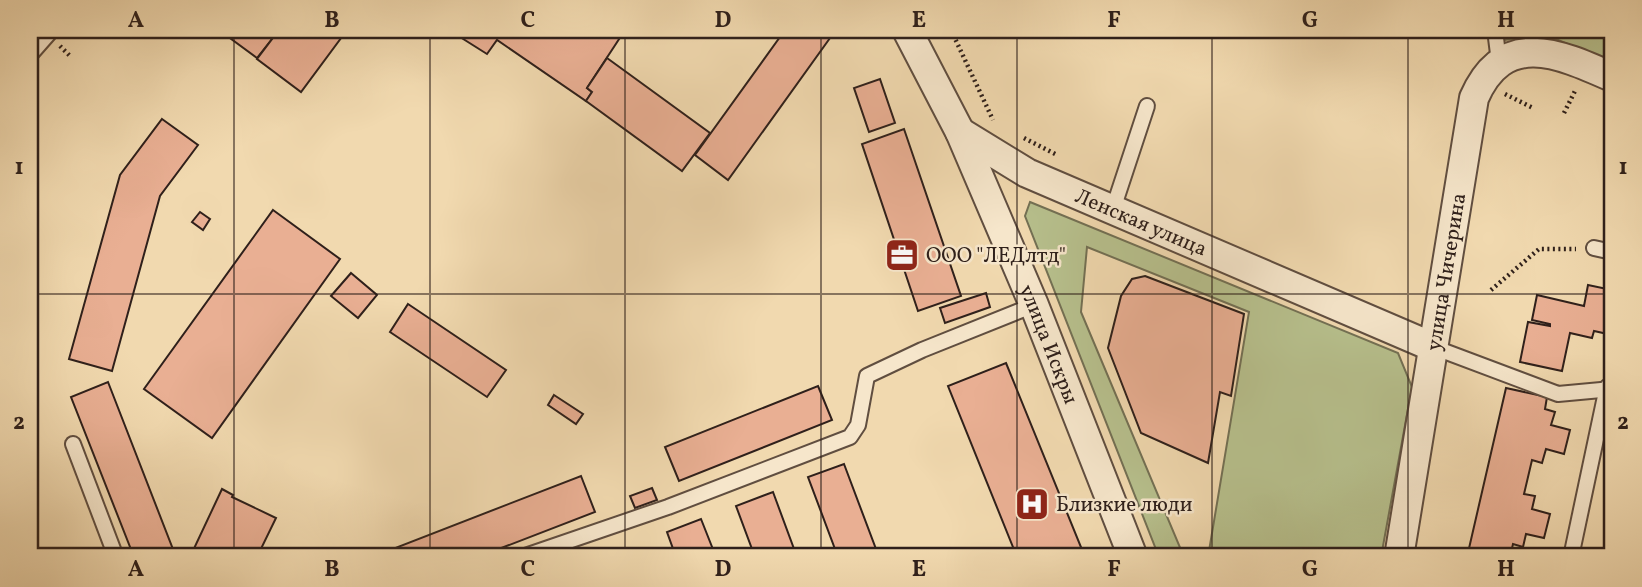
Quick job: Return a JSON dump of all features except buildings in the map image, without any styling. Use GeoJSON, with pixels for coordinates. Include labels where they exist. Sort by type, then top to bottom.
{"type":"FeatureCollection","features":[{"type":"Feature","properties":{"kind":"street"},"geometry":{"type":"LineString","coordinates":[[914,32],[960,132]]}},
{"type":"Feature","properties":{"kind":"street"},"geometry":{"type":"LineString","coordinates":[[1499,62],[1519,54],[1542,52],[1564,57],[1612,77]]}},
{"type":"Feature","properties":{"kind":"street","name":"улица Чичерина"},"geometry":{"type":"LineString","coordinates":[[1399,557],[1415,418],[1433,348],[1474,98],[1483,78],[1499,62]]}},
{"type":"Feature","properties":{"kind":"street","name":"Ленская улица"},"geometry":{"type":"LineString","coordinates":[[960,132],[1027,173],[1433,348]]}},
{"type":"Feature","properties":{"kind":"street","name":"улица Искры"},"geometry":{"type":"LineString","coordinates":[[960,132],[1034,305],[1133,557]]}},
{"type":"Feature","properties":{"kind":"lane"},"geometry":{"type":"LineString","coordinates":[[30,55],[52,30]]}},
{"type":"Feature","properties":{"kind":"lane"},"geometry":{"type":"LineString","coordinates":[[1495,30],[1499,62]]}},
{"type":"Feature","properties":{"kind":"lane"},"geometry":{"type":"LineString","coordinates":[[1113,209],[1147,106]]}},
{"type":"Feature","properties":{"kind":"lane"},"geometry":{"type":"LineString","coordinates":[[1594,248],[1612,252]]}},
{"type":"Feature","properties":{"kind":"lane"},"geometry":{"type":"LineString","coordinates":[[522,557],[668,508],[850,437],[858,425],[867,376],[922,350],[1034,305]]}},
{"type":"Feature","properties":{"kind":"lane"},"geometry":{"type":"LineString","coordinates":[[1433,348],[1558,394],[1610,388],[1571,557]]}},
{"type":"Feature","properties":{"kind":"lane"},"geometry":{"type":"LineString","coordinates":[[73,444],[116,557]]}},
{"type":"Feature","properties":{"kind":"path"},"geometry":{"type":"LineString","coordinates":[[951,30],[994,123]]}},
{"type":"Feature","properties":{"kind":"path"},"geometry":{"type":"LineString","coordinates":[[1564,113],[1575,91]]}},
{"type":"Feature","properties":{"kind":"path"},"geometry":{"type":"LineString","coordinates":[[1017,135],[1063,159]]}},
{"type":"Feature","properties":{"kind":"path"},"geometry":{"type":"LineString","coordinates":[[1490,290],[1539,249],[1594,248]]}},
{"type":"Feature","properties":{"kind":"green space"},"geometry":{"type":"Polygon","coordinates":[[[1479,30],[1612,30],[1612,63],[1549,36],[1493,41],[1479,30]]]}},
{"type":"Feature","properties":{"kind":"green space"},"geometry":{"type":"Polygon","coordinates":[[[1030,202],[1398,353],[1412,387],[1381,557],[1208,557],[1249,312],[1087,247],[1081,312],[1184,557],[1159,557],[1025,216],[1030,202]]]}},
{"type":"Feature","properties":{"kind":"place","name":"ООО \"ЛЕДлтд\""},"geometry":{"type":"Point","coordinates":[902,255]}},
{"type":"Feature","properties":{"kind":"place","name":"Близкие люди"},"geometry":{"type":"Point","coordinates":[1032,504]}}]}
